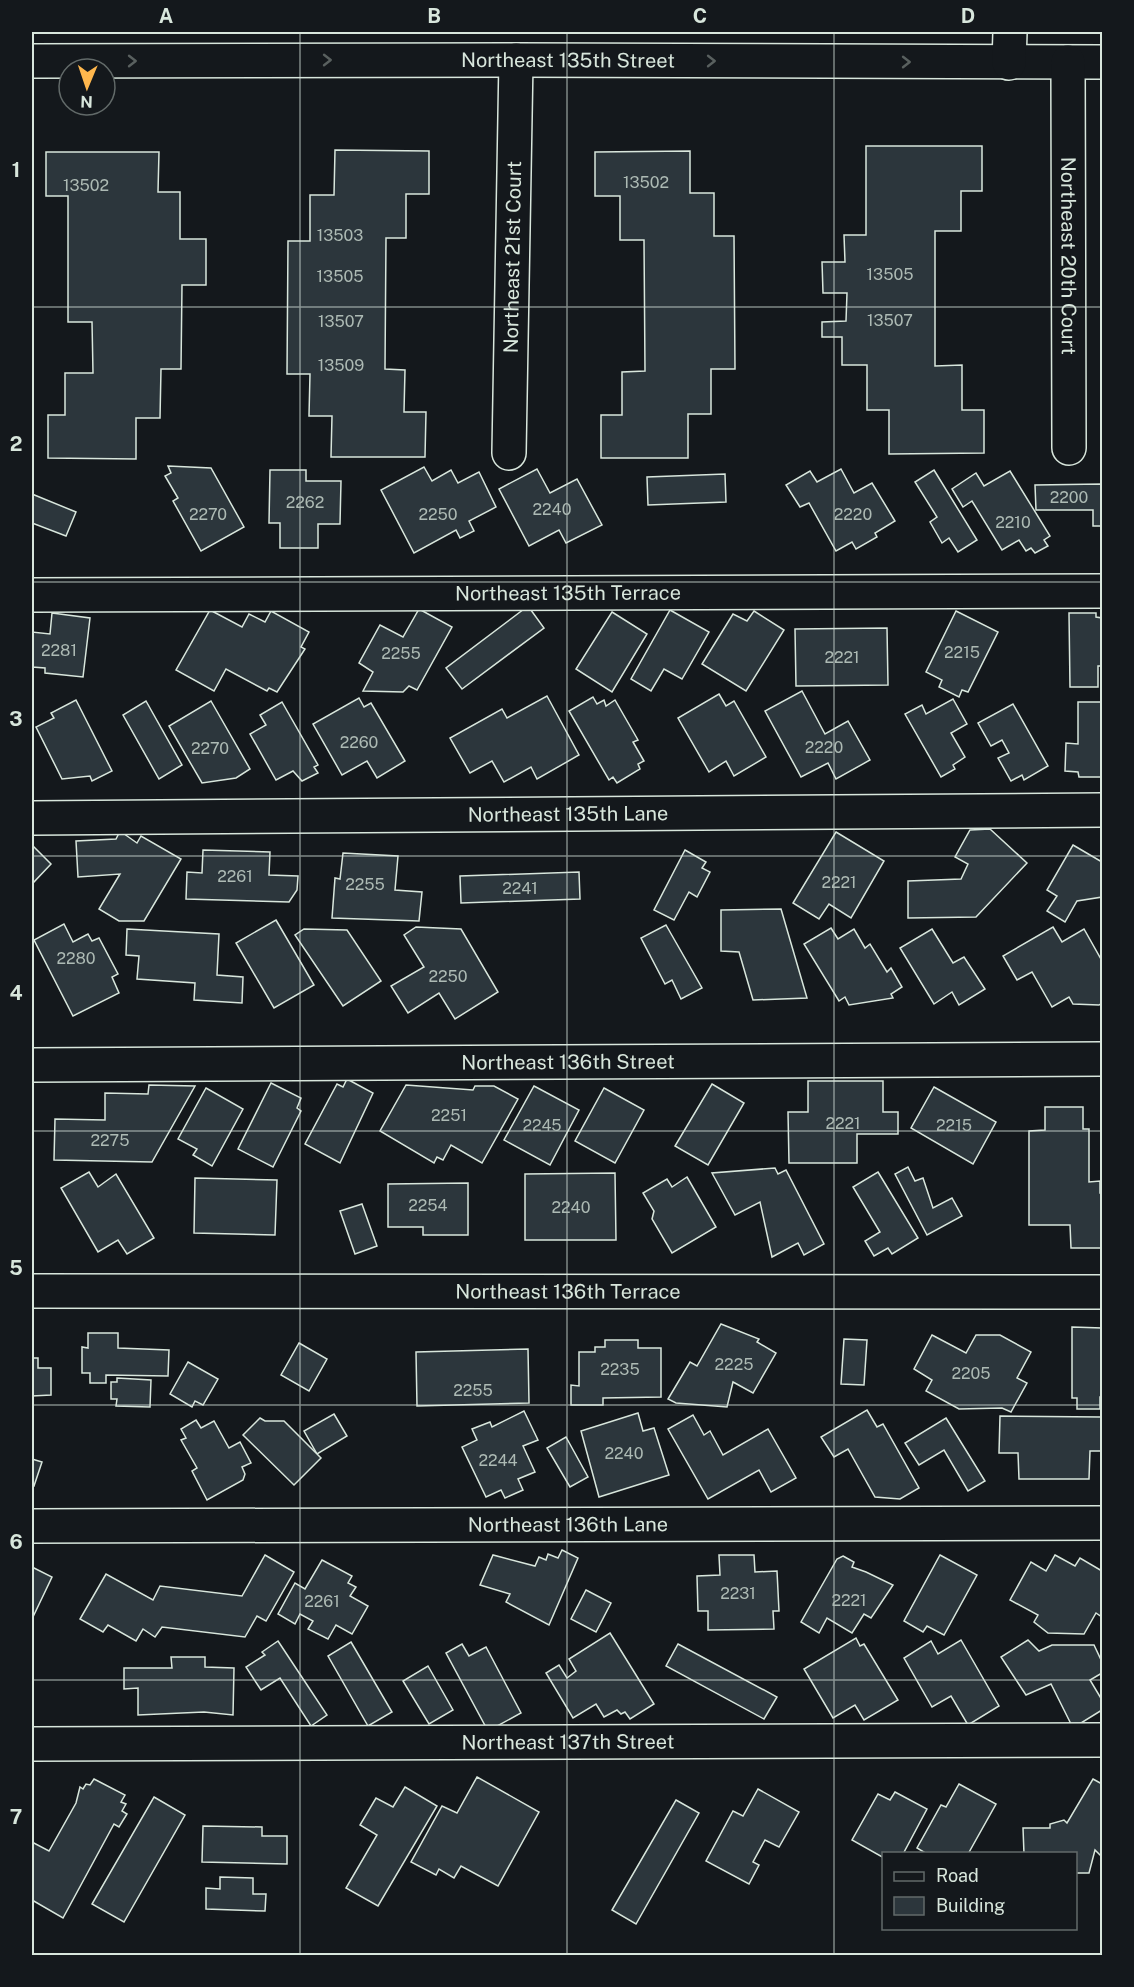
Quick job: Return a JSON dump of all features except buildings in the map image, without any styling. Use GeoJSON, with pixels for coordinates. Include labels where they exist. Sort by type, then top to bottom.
{"type":"FeatureCollection","features":[{"type":"Feature","properties":{"kind":"street","name":"Northeast 135th Street"},"geometry":{"type":"LineString","coordinates":[[32,61],[516,60],[1010,47],[1068,62],[1102,62]]}},
{"type":"Feature","properties":{"kind":"street","name":"Northeast 21st Court"},"geometry":{"type":"LineString","coordinates":[[509,453],[516,60]]}},
{"type":"Feature","properties":{"kind":"street","name":"Northeast 20th Court"},"geometry":{"type":"LineString","coordinates":[[1068,62],[1069,448]]}},
{"type":"Feature","properties":{"kind":"street","name":"Northeast 135th Terrace"},"geometry":{"type":"LineString","coordinates":[[32,595],[1102,591]]}},
{"type":"Feature","properties":{"kind":"street","name":"Northeast 135th Lane"},"geometry":{"type":"LineString","coordinates":[[32,818],[1102,810]]}},
{"type":"Feature","properties":{"kind":"street","name":"Northeast 136th Street"},"geometry":{"type":"LineString","coordinates":[[32,1065],[1102,1059]]}},
{"type":"Feature","properties":{"kind":"street","name":"Northeast 136th Terrace"},"geometry":{"type":"LineString","coordinates":[[32,1291],[1102,1292]]}},
{"type":"Feature","properties":{"kind":"street","name":"Northeast 136th Lane"},"geometry":{"type":"LineString","coordinates":[[32,1526],[1102,1523]]}},
{"type":"Feature","properties":{"kind":"street","name":"Northeast 137th Street"},"geometry":{"type":"LineString","coordinates":[[32,1744],[1102,1740]]}}]}
